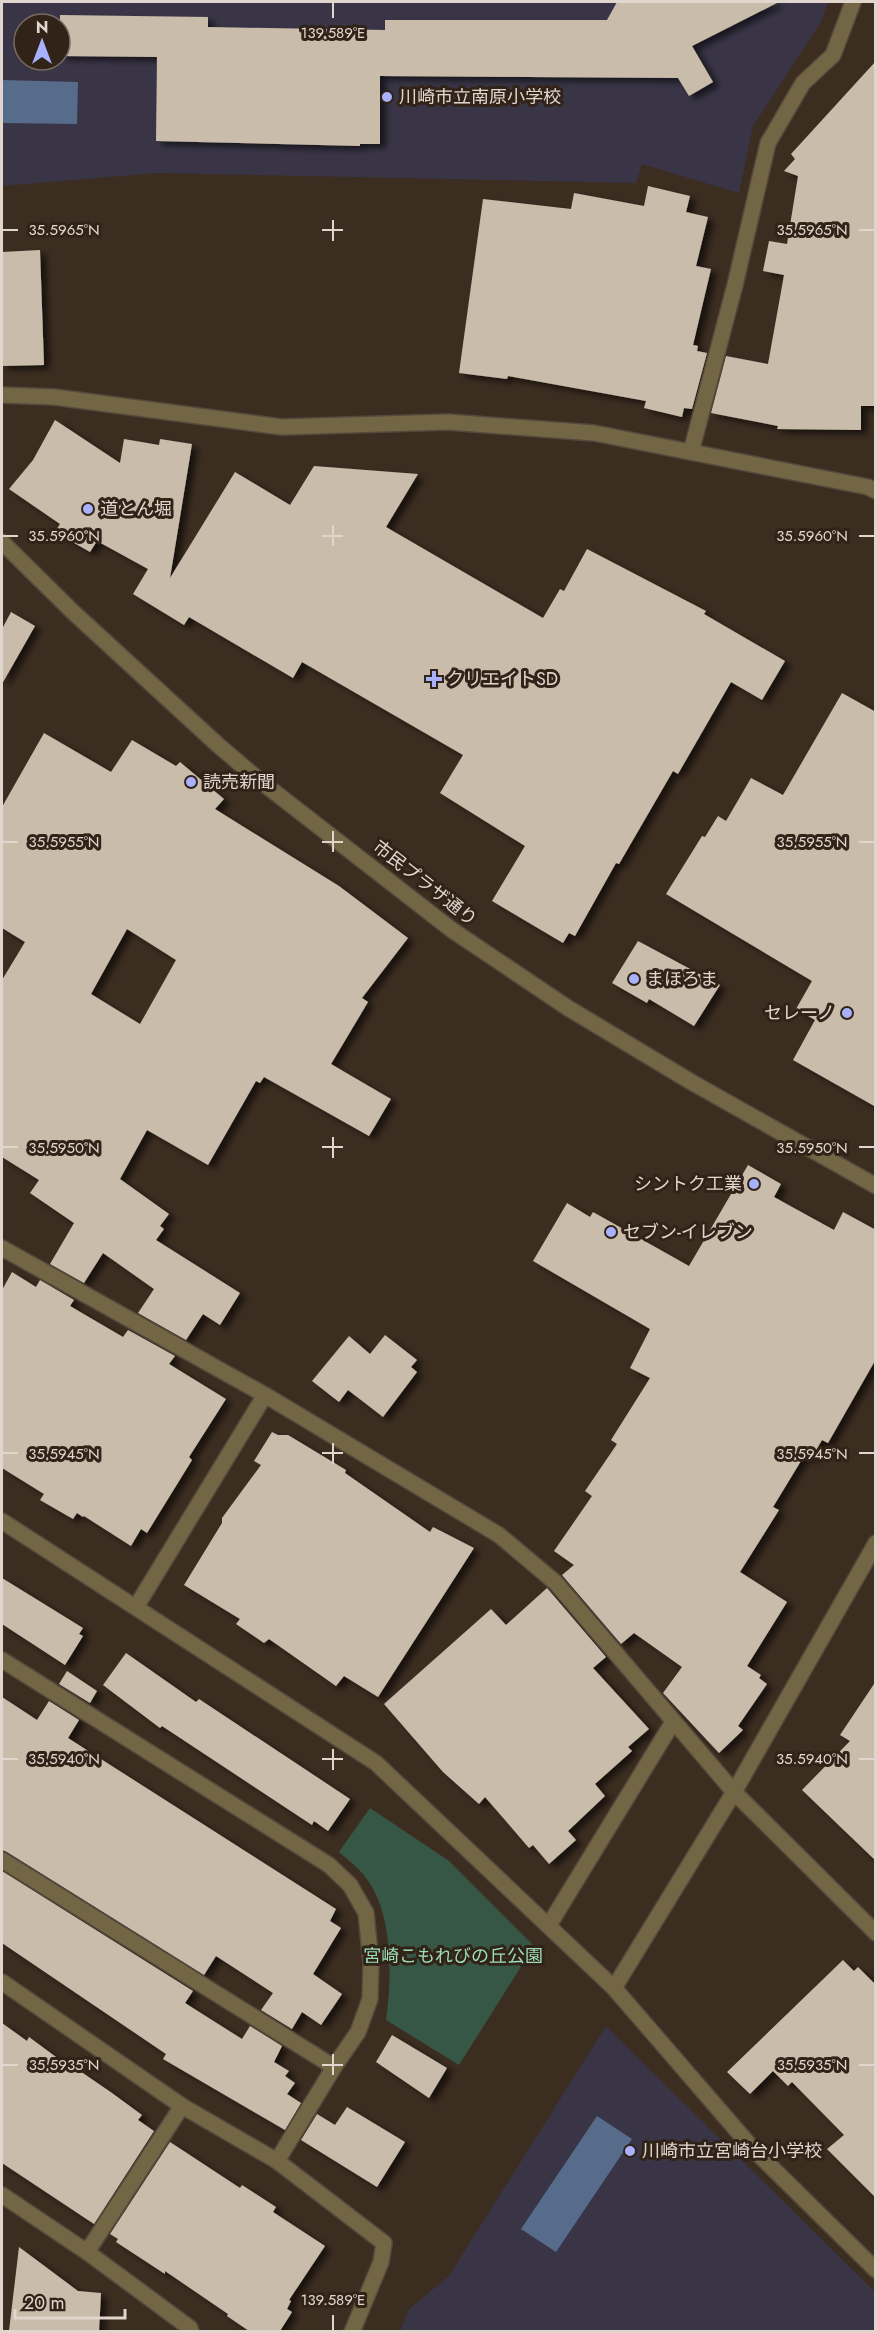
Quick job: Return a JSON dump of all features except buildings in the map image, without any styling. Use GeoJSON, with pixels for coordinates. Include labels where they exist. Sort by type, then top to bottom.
{"type":"FeatureCollection","features":[{"type":"Feature","properties":{"kind":"street"},"geometry":{"type":"LineString","coordinates":[[691,452],[735,285],[768,143],[803,83],[834,55],[853,2]]}},
{"type":"Feature","properties":{"kind":"street"},"geometry":{"type":"LineString","coordinates":[[2,395],[54,396],[282,427],[448,422],[594,433],[868,487],[876,491]]}},
{"type":"Feature","properties":{"kind":"street","name":"市民プラザ通り"},"geometry":{"type":"LineString","coordinates":[[2,542],[73,612],[226,752],[452,930],[568,1008],[654,1060],[876,1186]]}},
{"type":"Feature","properties":{"kind":"street"},"geometry":{"type":"LineString","coordinates":[[2,1248],[265,1395],[499,1535],[526,1555],[556,1583],[734,1792],[876,1933]]}},
{"type":"Feature","properties":{"kind":"street"},"geometry":{"type":"LineString","coordinates":[[136,1607],[265,1395]]}},
{"type":"Feature","properties":{"kind":"street"},"geometry":{"type":"LineString","coordinates":[[2,1521],[376,1763],[614,1988],[753,2149],[876,2270]]}},
{"type":"Feature","properties":{"kind":"street"},"geometry":{"type":"LineString","coordinates":[[614,1988],[734,1792],[876,1543]]}},
{"type":"Feature","properties":{"kind":"street"},"geometry":{"type":"LineString","coordinates":[[2,1660],[328,1865],[350,1885],[366,1912],[371,1963],[370,1999],[358,2032],[277,2161]]}},
{"type":"Feature","properties":{"kind":"street"},"geometry":{"type":"LineString","coordinates":[[549,1925],[673,1722]]}},
{"type":"Feature","properties":{"kind":"street"},"geometry":{"type":"LineString","coordinates":[[2,1860],[334,2067]]}},
{"type":"Feature","properties":{"kind":"street"},"geometry":{"type":"LineString","coordinates":[[2,1982],[182,2106],[277,2161],[384,2243],[381,2262],[352,2331]]}},
{"type":"Feature","properties":{"kind":"street"},"geometry":{"type":"LineString","coordinates":[[87,2252],[182,2106]]}},
{"type":"Feature","properties":{"kind":"street"},"geometry":{"type":"LineString","coordinates":[[2,2195],[87,2252],[191,2331]]}},
{"type":"Feature","properties":{"kind":"shaded area","name":"川崎市立南原小学校"},"geometry":{"type":"Polygon","coordinates":[[[828,2],[821,22],[753,126],[739,193],[642,164],[636,183],[158,173],[2,186],[2,3],[828,2]]]}},
{"type":"Feature","properties":{"kind":"shaded area","name":"川崎市立宮崎台小学校"},"geometry":{"type":"Polygon","coordinates":[[[606,2026],[875,2292],[875,2331],[400,2332],[409,2309],[449,2276],[606,2026]]]}},
{"type":"Feature","properties":{"kind":"green space","name":"宮崎こもれびの丘公園"},"geometry":{"type":"Polygon","coordinates":[[[370,1808],[449,1861],[534,1946],[459,2065],[386,2020],[390,1964],[381,1906],[363,1874],[339,1852],[370,1808]]]}},
{"type":"Feature","properties":{"kind":"water"},"geometry":{"type":"Polygon","coordinates":[[[2,80],[78,82],[77,124],[2,123],[2,80]]]}},
{"type":"Feature","properties":{"kind":"water"},"geometry":{"type":"Polygon","coordinates":[[[597,2116],[632,2139],[556,2252],[521,2229],[597,2116]]]}},
{"type":"Feature","properties":{"kind":"place","name":"川崎市立南原小学校"},"geometry":{"type":"Point","coordinates":[387,97]}},
{"type":"Feature","properties":{"kind":"place","name":"道とん堀"},"geometry":{"type":"Point","coordinates":[88,509]}},
{"type":"Feature","properties":{"kind":"place","name":"クリエイトSD"},"geometry":{"type":"Point","coordinates":[434,679]}},
{"type":"Feature","properties":{"kind":"place","name":"読売新聞"},"geometry":{"type":"Point","coordinates":[191,782]}},
{"type":"Feature","properties":{"kind":"place","name":"まほろま"},"geometry":{"type":"Point","coordinates":[634,979]}},
{"type":"Feature","properties":{"kind":"place","name":"セレーノ"},"geometry":{"type":"Point","coordinates":[847,1013]}},
{"type":"Feature","properties":{"kind":"place","name":"シントク工業"},"geometry":{"type":"Point","coordinates":[754,1184]}},
{"type":"Feature","properties":{"kind":"place","name":"セブン-イレブン"},"geometry":{"type":"Point","coordinates":[611,1232]}},
{"type":"Feature","properties":{"kind":"place","name":"川崎市立宮崎台小学校"},"geometry":{"type":"Point","coordinates":[630,2151]}}]}
